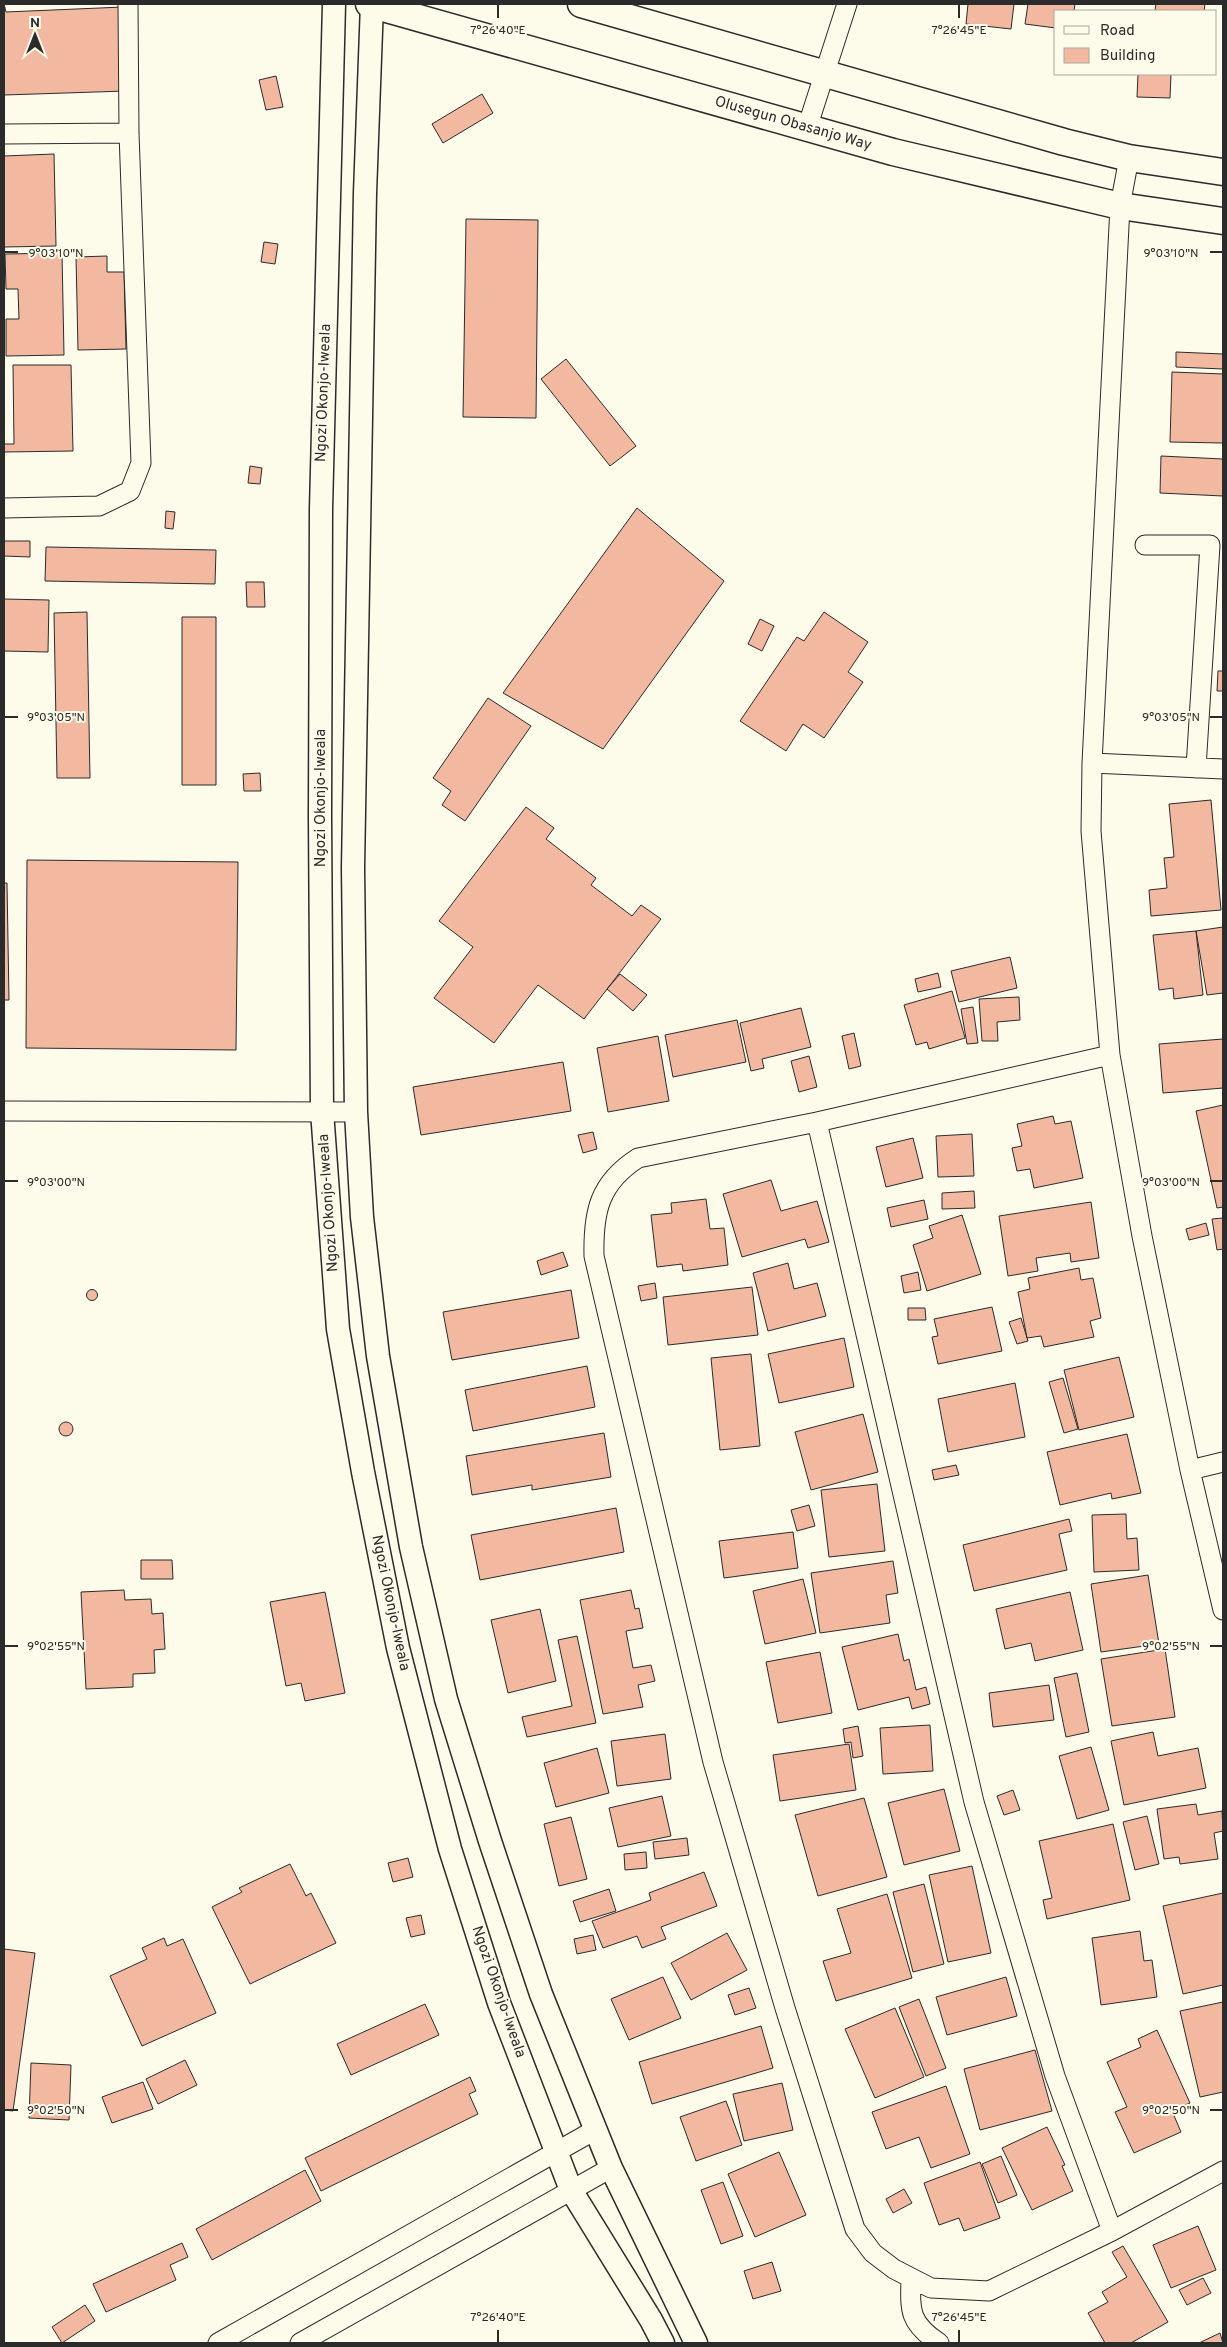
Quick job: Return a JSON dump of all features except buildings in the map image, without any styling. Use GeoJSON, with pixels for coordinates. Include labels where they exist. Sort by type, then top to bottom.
{"type":"FeatureCollection","features":[{"type":"Feature","properties":{"kind":"main road","name":"Olusegun Obasanjo Way"},"geometry":{"type":"LineString","coordinates":[[371,4],[893,152],[1120,206],[1223,220]]}},
{"type":"Feature","properties":{"kind":"main road"},"geometry":{"type":"LineString","coordinates":[[581,4],[825,72],[1064,142],[1129,158],[1223,172]]}},
{"type":"Feature","properties":{"kind":"street"},"geometry":{"type":"LineString","coordinates":[[4,508],[99,506],[130,491],[141,463],[129,133],[128,4]]}},
{"type":"Feature","properties":{"kind":"street","name":"Ngozi Okonjo-Iweala"},"geometry":{"type":"LineString","coordinates":[[334,4],[321,509],[322,1111],[338,1329],[363,1472],[398,1648],[450,1849],[499,2003],[571,2190],[651,2320],[663,2343]]}},
{"type":"Feature","properties":{"kind":"street"},"geometry":{"type":"LineString","coordinates":[[371,4],[365,193],[353,858],[356,1112],[362,1217],[378,1356],[411,1547],[446,1699],[490,1841],[538,1985],[595,2130],[611,2168],[696,2343]]}},
{"type":"Feature","properties":{"kind":"street"},"geometry":{"type":"LineString","coordinates":[[807,128],[847,4]]}},
{"type":"Feature","properties":{"kind":"street"},"geometry":{"type":"LineString","coordinates":[[4,134],[129,133]]}},
{"type":"Feature","properties":{"kind":"street"},"geometry":{"type":"LineString","coordinates":[[1129,158],[1120,206],[1092,763],[1091,831],[1110,1054],[1142,1236],[1190,1470],[1223,1610]]}},
{"type":"Feature","properties":{"kind":"street"},"geometry":{"type":"LineString","coordinates":[[1146,545],[1216,545],[1196,768]]}},
{"type":"Feature","properties":{"kind":"street"},"geometry":{"type":"LineString","coordinates":[[1092,763],[1223,769]]}},
{"type":"Feature","properties":{"kind":"street"},"geometry":{"type":"LineString","coordinates":[[1110,1054],[817,1122],[638,1158],[622,1168],[609,1183],[598,1207],[594,1232],[594,1256],[713,1762],[784,2008],[855,2229],[873,2253],[894,2269],[931,2288],[989,2291],[1112,2230],[1223,2171]]}},
{"type":"Feature","properties":{"kind":"street"},"geometry":{"type":"LineString","coordinates":[[4,1112],[356,1112]]}},
{"type":"Feature","properties":{"kind":"street"},"geometry":{"type":"LineString","coordinates":[[817,1122],[974,1802],[1055,2076],[1112,2230]]}},
{"type":"Feature","properties":{"kind":"street"},"geometry":{"type":"LineString","coordinates":[[1190,1470],[1223,1462]]}},
{"type":"Feature","properties":{"kind":"street"},"geometry":{"type":"LineString","coordinates":[[218,2343],[595,2130]]}},
{"type":"Feature","properties":{"kind":"street"},"geometry":{"type":"LineString","coordinates":[[300,2343],[611,2168]]}},
{"type":"Feature","properties":{"kind":"street"},"geometry":{"type":"LineString","coordinates":[[911,2278],[910,2310],[923,2332],[939,2343]]}}]}
